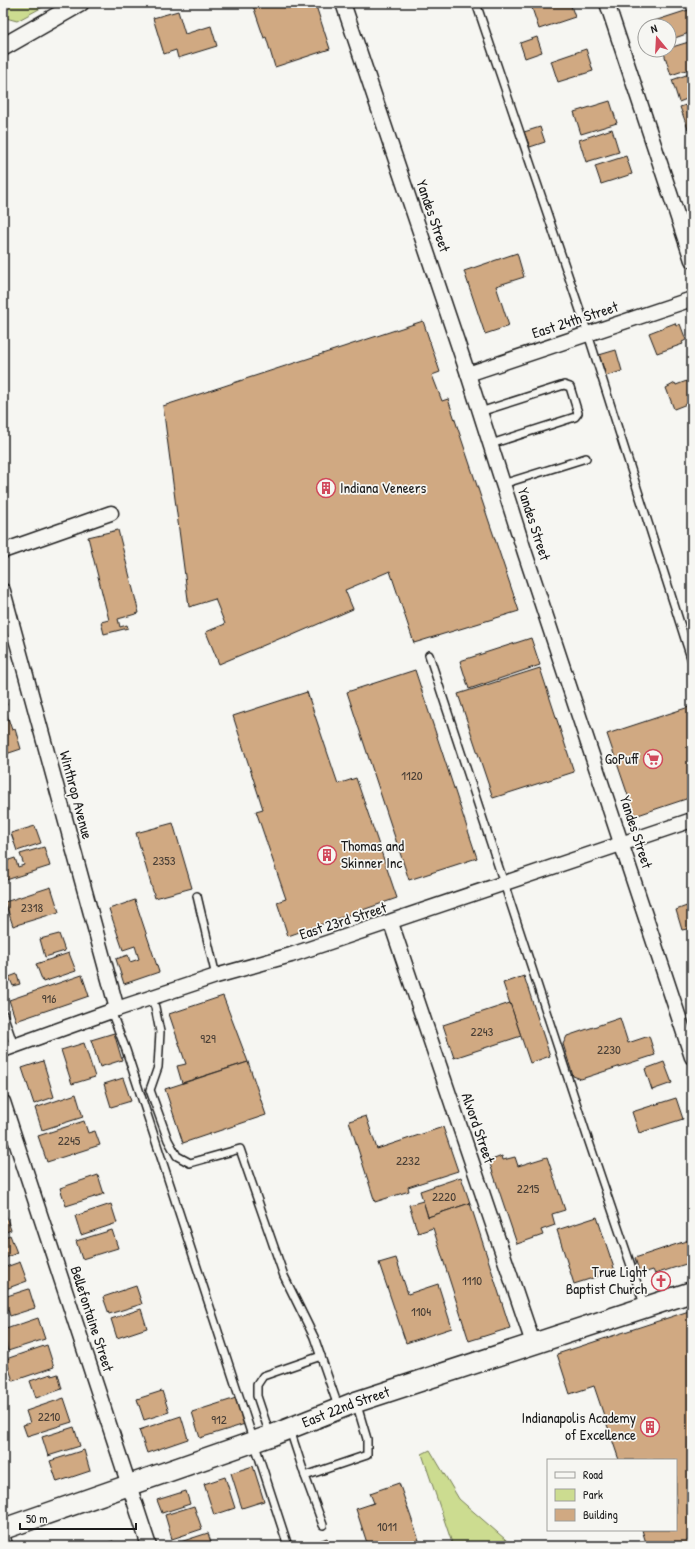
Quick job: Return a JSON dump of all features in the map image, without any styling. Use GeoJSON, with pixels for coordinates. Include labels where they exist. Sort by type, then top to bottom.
{"type":"FeatureCollection","features":[{"type":"Feature","properties":{"kind":"main road","name":"East 22nd Street"},"geometry":{"type":"LineString","coordinates":[[5,1533],[348,1406],[533,1343],[692,1292]]}},
{"type":"Feature","properties":{"kind":"street"},"geometry":{"type":"LineString","coordinates":[[3,47],[80,3]]}},
{"type":"Feature","properties":{"kind":"street","name":"Yandes Street"},"geometry":{"type":"LineString","coordinates":[[343,3],[468,374],[692,1057]]}},
{"type":"Feature","properties":{"kind":"street"},"geometry":{"type":"LineString","coordinates":[[607,3],[692,260]]}},
{"type":"Feature","properties":{"kind":"street","name":"East 24th Street"},"geometry":{"type":"LineString","coordinates":[[468,374],[692,299]]}},
{"type":"Feature","properties":{"kind":"street"},"geometry":{"type":"LineString","coordinates":[[3,551],[112,513]]}},
{"type":"Feature","properties":{"kind":"street","name":"Winthrop Avenue"},"geometry":{"type":"LineString","coordinates":[[3,591],[114,1010]]}},
{"type":"Feature","properties":{"kind":"street","name":"East 23rd Street"},"geometry":{"type":"LineString","coordinates":[[8,1048],[114,1010],[216,976],[291,956],[391,923],[621,843],[692,820]]}},
{"type":"Feature","properties":{"kind":"street","name":"Alvord Street"},"geometry":{"type":"LineString","coordinates":[[391,923],[533,1343]]}},
{"type":"Feature","properties":{"kind":"street","name":"Bellefontaine Street"},"geometry":{"type":"LineString","coordinates":[[3,1102],[149,1546]]}},
{"type":"Feature","properties":{"kind":"lane"},"geometry":{"type":"LineString","coordinates":[[476,3],[588,334],[692,662]]}},
{"type":"Feature","properties":{"kind":"lane"},"geometry":{"type":"LineString","coordinates":[[480,412],[564,385],[570,387],[578,413],[575,417],[491,444]]}},
{"type":"Feature","properties":{"kind":"lane"},"geometry":{"type":"LineString","coordinates":[[503,484],[586,458]]}},
{"type":"Feature","properties":{"kind":"lane"},"geometry":{"type":"LineString","coordinates":[[429,655],[587,1136],[645,1307]]}},
{"type":"Feature","properties":{"kind":"lane"},"geometry":{"type":"LineString","coordinates":[[197,896],[216,976]]}},
{"type":"Feature","properties":{"kind":"lane"},"geometry":{"type":"LineString","coordinates":[[151,998],[155,1007],[160,1032],[158,1067],[150,1090],[168,1140],[177,1156],[190,1163],[240,1148],[284,1276],[314,1337],[321,1356],[348,1406],[366,1433],[367,1455],[305,1476]]}},
{"type":"Feature","properties":{"kind":"lane"},"geometry":{"type":"LineString","coordinates":[[114,1010],[128,1057],[262,1439],[288,1546]]}},
{"type":"Feature","properties":{"kind":"lane"},"geometry":{"type":"LineString","coordinates":[[3,1014],[8,1048]]}},
{"type":"Feature","properties":{"kind":"lane"},"geometry":{"type":"LineString","coordinates":[[262,1439],[257,1385],[263,1376],[321,1356]]}},
{"type":"Feature","properties":{"kind":"lane"},"geometry":{"type":"LineString","coordinates":[[289,1428],[323,1525]]}},
{"type":"Feature","properties":{"kind":"green space"},"geometry":{"type":"Polygon","coordinates":[[[3,3],[50,3],[17,21],[6,18],[3,3]]]}},
{"type":"Feature","properties":{"kind":"green space"},"geometry":{"type":"Polygon","coordinates":[[[430,1450],[459,1499],[513,1546],[453,1546],[422,1454],[430,1450]]]}},
{"type":"Feature","properties":{"kind":"building"},"geometry":{"type":"Polygon","coordinates":[[[252,3],[315,3],[330,49],[275,67],[266,37],[264,38],[252,3]]]}},
{"type":"Feature","properties":{"kind":"building"},"geometry":{"type":"Polygon","coordinates":[[[536,3],[570,3],[575,17],[539,29],[531,5],[536,3]]]}},
{"type":"Feature","properties":{"kind":"building"},"geometry":{"type":"Polygon","coordinates":[[[688,10],[692,24],[692,32],[677,37],[677,18],[663,18],[688,10]]]}},
{"type":"Feature","properties":{"kind":"building"},"geometry":{"type":"Polygon","coordinates":[[[178,11],[185,34],[211,26],[217,46],[178,58],[176,50],[164,54],[153,18],[178,11]]]}},
{"type":"Feature","properties":{"kind":"building"},"geometry":{"type":"Polygon","coordinates":[[[537,37],[542,52],[525,58],[520,43],[537,37]]]}},
{"type":"Feature","properties":{"kind":"building"},"geometry":{"type":"Polygon","coordinates":[[[692,41],[692,68],[671,75],[666,58],[677,58],[677,46],[692,41]]]}},
{"type":"Feature","properties":{"kind":"building"},"geometry":{"type":"Polygon","coordinates":[[[586,49],[593,71],[558,82],[551,61],[586,49]]]}},
{"type":"Feature","properties":{"kind":"building"},"geometry":{"type":"Polygon","coordinates":[[[692,73],[692,97],[679,102],[672,80],[692,73]]]}},
{"type":"Feature","properties":{"kind":"building"},"geometry":{"type":"Polygon","coordinates":[[[610,101],[617,123],[581,134],[574,112],[610,101]]]}},
{"type":"Feature","properties":{"kind":"building"},"geometry":{"type":"Polygon","coordinates":[[[692,103],[692,128],[688,129],[680,107],[692,103]]]}},
{"type":"Feature","properties":{"kind":"building"},"geometry":{"type":"Polygon","coordinates":[[[540,127],[545,142],[530,147],[524,132],[540,127]]]}},
{"type":"Feature","properties":{"kind":"building"},"geometry":{"type":"Polygon","coordinates":[[[612,129],[619,152],[586,162],[579,140],[612,129]]]}},
{"type":"Feature","properties":{"kind":"building"},"geometry":{"type":"Polygon","coordinates":[[[626,156],[632,174],[601,184],[595,166],[626,156]]]}},
{"type":"Feature","properties":{"kind":"building"},"geometry":{"type":"Polygon","coordinates":[[[517,253],[524,277],[496,286],[509,326],[485,334],[464,271],[517,253]]]}},
{"type":"Feature","properties":{"kind":"building","name":"Indiana Veneers"},"geometry":{"type":"Polygon","coordinates":[[[423,321],[440,372],[432,375],[442,401],[448,399],[519,611],[414,643],[390,571],[345,590],[353,609],[286,638],[286,636],[219,664],[206,632],[225,624],[215,599],[189,607],[163,406],[423,321]]]}},
{"type":"Feature","properties":{"kind":"building"},"geometry":{"type":"Polygon","coordinates":[[[675,323],[676,326],[680,324],[686,340],[682,342],[683,344],[657,353],[649,333],[675,323]]]}},
{"type":"Feature","properties":{"kind":"building"},"geometry":{"type":"Polygon","coordinates":[[[616,350],[622,371],[606,376],[599,355],[616,350]]]}},
{"type":"Feature","properties":{"kind":"building"},"geometry":{"type":"Polygon","coordinates":[[[692,379],[692,402],[674,409],[666,388],[675,383],[676,385],[692,379]]]}},
{"type":"Feature","properties":{"kind":"building"},"geometry":{"type":"Polygon","coordinates":[[[118,530],[139,613],[118,619],[120,627],[127,625],[128,628],[104,634],[101,622],[109,620],[88,537],[118,530]]]}},
{"type":"Feature","properties":{"kind":"building"},"geometry":{"type":"Polygon","coordinates":[[[531,638],[540,665],[469,689],[460,661],[531,638]]]}},
{"type":"Feature","properties":{"kind":"building"},"geometry":{"type":"Polygon","coordinates":[[[540,668],[574,772],[493,798],[458,694],[540,668]]]}},
{"type":"Feature","properties":{"kind":"building"},"geometry":{"type":"Polygon","coordinates":[[[415,670],[477,858],[409,880],[347,692],[415,670]]]}},
{"type":"Feature","properties":{"kind":"building","name":"Thomas and Skinner Inc"},"geometry":{"type":"Polygon","coordinates":[[[307,692],[338,784],[356,778],[397,898],[288,936],[277,902],[286,899],[256,811],[263,809],[233,716],[307,692]]]}},
{"type":"Feature","properties":{"kind":"building"},"geometry":{"type":"Polygon","coordinates":[[[3,694],[7,705],[3,707],[3,694]]]}},
{"type":"Feature","properties":{"kind":"building","name":"GoPuff"},"geometry":{"type":"Polygon","coordinates":[[[692,706],[692,753],[689,754],[692,764],[692,797],[635,816],[607,734],[692,706]]]}},
{"type":"Feature","properties":{"kind":"building"},"geometry":{"type":"Polygon","coordinates":[[[5,709],[12,730],[15,729],[21,749],[3,755],[3,710],[5,709]]]}},
{"type":"Feature","properties":{"kind":"building"},"geometry":{"type":"Polygon","coordinates":[[[173,823],[192,888],[155,898],[136,833],[173,823]]]}},
{"type":"Feature","properties":{"kind":"building"},"geometry":{"type":"Polygon","coordinates":[[[35,826],[41,843],[17,851],[11,833],[35,826]]]}},
{"type":"Feature","properties":{"kind":"building"},"geometry":{"type":"Polygon","coordinates":[[[44,847],[50,866],[3,881],[3,862],[15,858],[18,867],[24,865],[20,854],[44,847]]]}},
{"type":"Feature","properties":{"kind":"building"},"geometry":{"type":"Polygon","coordinates":[[[51,887],[59,912],[13,926],[5,902],[51,887]]]}},
{"type":"Feature","properties":{"kind":"building"},"geometry":{"type":"Polygon","coordinates":[[[135,900],[159,972],[124,984],[116,959],[128,955],[130,962],[139,959],[135,946],[123,950],[109,909],[135,900]]]}},
{"type":"Feature","properties":{"kind":"building"},"geometry":{"type":"Polygon","coordinates":[[[692,904],[692,928],[682,930],[676,910],[692,904]]]}},
{"type":"Feature","properties":{"kind":"building"},"geometry":{"type":"Polygon","coordinates":[[[59,934],[65,951],[45,957],[40,939],[59,934]]]}},
{"type":"Feature","properties":{"kind":"building"},"geometry":{"type":"Polygon","coordinates":[[[69,953],[76,971],[43,982],[36,964],[69,953]]]}},
{"type":"Feature","properties":{"kind":"building"},"geometry":{"type":"Polygon","coordinates":[[[17,974],[20,984],[13,986],[9,977],[17,974]]]}},
{"type":"Feature","properties":{"kind":"building"},"geometry":{"type":"Polygon","coordinates":[[[82,975],[89,996],[16,1021],[9,1000],[82,975]]]}},
{"type":"Feature","properties":{"kind":"building"},"geometry":{"type":"Polygon","coordinates":[[[524,976],[550,1056],[530,1063],[503,983],[524,976]]]}},
{"type":"Feature","properties":{"kind":"building"},"geometry":{"type":"Polygon","coordinates":[[[223,996],[248,1062],[182,1083],[177,1066],[186,1064],[169,1014],[223,996]]]}},
{"type":"Feature","properties":{"kind":"building"},"geometry":{"type":"Polygon","coordinates":[[[510,1003],[521,1036],[454,1058],[443,1025],[510,1003]]]}},
{"type":"Feature","properties":{"kind":"building"},"geometry":{"type":"Polygon","coordinates":[[[620,1018],[628,1043],[649,1036],[655,1055],[581,1079],[573,1076],[563,1044],[567,1036],[620,1018]]]}},
{"type":"Feature","properties":{"kind":"building"},"geometry":{"type":"Polygon","coordinates":[[[114,1033],[122,1060],[100,1067],[91,1040],[114,1033]]]}},
{"type":"Feature","properties":{"kind":"building"},"geometry":{"type":"Polygon","coordinates":[[[84,1043],[95,1077],[72,1084],[61,1050],[84,1043]]]}},
{"type":"Feature","properties":{"kind":"building"},"geometry":{"type":"Polygon","coordinates":[[[43,1061],[54,1097],[34,1104],[22,1068],[43,1061]]]}},
{"type":"Feature","properties":{"kind":"building"},"geometry":{"type":"Polygon","coordinates":[[[248,1062],[266,1115],[183,1143],[165,1089],[248,1062]]]}},
{"type":"Feature","properties":{"kind":"building"},"geometry":{"type":"Polygon","coordinates":[[[664,1062],[672,1083],[652,1090],[645,1069],[664,1062]]]}},
{"type":"Feature","properties":{"kind":"building"},"geometry":{"type":"Polygon","coordinates":[[[123,1078],[131,1101],[111,1107],[104,1084],[123,1078]]]}},
{"type":"Feature","properties":{"kind":"building"},"geometry":{"type":"Polygon","coordinates":[[[76,1094],[83,1117],[42,1130],[35,1108],[76,1094]]]}},
{"type":"Feature","properties":{"kind":"building"},"geometry":{"type":"Polygon","coordinates":[[[676,1098],[683,1119],[639,1133],[632,1112],[676,1098]]]}},
{"type":"Feature","properties":{"kind":"building"},"geometry":{"type":"Polygon","coordinates":[[[366,1116],[377,1149],[443,1127],[458,1171],[408,1187],[409,1191],[375,1202],[349,1121],[366,1116]]]}},
{"type":"Feature","properties":{"kind":"building"},"geometry":{"type":"Polygon","coordinates":[[[84,1121],[88,1133],[95,1131],[100,1145],[47,1162],[38,1136],[84,1121]]]}},
{"type":"Feature","properties":{"kind":"building"},"geometry":{"type":"Polygon","coordinates":[[[502,1156],[503,1160],[515,1157],[518,1166],[547,1157],[565,1210],[552,1214],[555,1225],[541,1230],[543,1235],[517,1244],[489,1161],[502,1156]]]}},
{"type":"Feature","properties":{"kind":"building"},"geometry":{"type":"Polygon","coordinates":[[[98,1175],[104,1194],[66,1206],[60,1188],[98,1175]]]}},
{"type":"Feature","properties":{"kind":"building"},"geometry":{"type":"Polygon","coordinates":[[[461,1177],[470,1203],[428,1217],[420,1191],[461,1177]]]}},
{"type":"Feature","properties":{"kind":"building"},"geometry":{"type":"Polygon","coordinates":[[[423,1201],[428,1217],[470,1203],[510,1328],[469,1341],[433,1228],[418,1233],[409,1205],[423,1201]]]}},
{"type":"Feature","properties":{"kind":"building"},"geometry":{"type":"Polygon","coordinates":[[[111,1204],[117,1223],[81,1235],[75,1216],[111,1204]]]}},
{"type":"Feature","properties":{"kind":"building"},"geometry":{"type":"Polygon","coordinates":[[[3,1211],[11,1230],[3,1235],[3,1211]]]}},
{"type":"Feature","properties":{"kind":"building"},"geometry":{"type":"Polygon","coordinates":[[[597,1217],[615,1271],[574,1284],[557,1230],[597,1217]]]}},
{"type":"Feature","properties":{"kind":"building"},"geometry":{"type":"Polygon","coordinates":[[[112,1230],[118,1248],[82,1259],[76,1241],[112,1230]]]}},
{"type":"Feature","properties":{"kind":"building"},"geometry":{"type":"Polygon","coordinates":[[[10,1235],[17,1253],[3,1259],[3,1238],[10,1235]]]}},
{"type":"Feature","properties":{"kind":"building"},"geometry":{"type":"Polygon","coordinates":[[[692,1239],[692,1262],[655,1274],[653,1270],[640,1274],[635,1258],[692,1239]]]}},
{"type":"Feature","properties":{"kind":"building"},"geometry":{"type":"Polygon","coordinates":[[[396,1258],[408,1294],[438,1284],[452,1328],[406,1343],[379,1263],[396,1258]]]}},
{"type":"Feature","properties":{"kind":"building"},"geometry":{"type":"Polygon","coordinates":[[[20,1262],[27,1281],[3,1290],[3,1268],[20,1262]]]}},
{"type":"Feature","properties":{"kind":"building"},"geometry":{"type":"Polygon","coordinates":[[[136,1286],[142,1304],[109,1314],[103,1297],[136,1286]]]}},
{"type":"Feature","properties":{"kind":"building"},"geometry":{"type":"Polygon","coordinates":[[[29,1289],[35,1308],[10,1316],[4,1297],[29,1289]]]}},
{"type":"Feature","properties":{"kind":"building"},"geometry":{"type":"Polygon","coordinates":[[[141,1309],[147,1328],[117,1338],[111,1319],[141,1309]]]}},
{"type":"Feature","properties":{"kind":"building","name":"Indianapolis Academy of Excellence"},"geometry":{"type":"Polygon","coordinates":[[[692,1310],[692,1546],[647,1546],[642,1531],[677,1531],[677,1459],[619,1459],[594,1386],[570,1394],[557,1354],[692,1310]]]}},
{"type":"Feature","properties":{"kind":"building"},"geometry":{"type":"Polygon","coordinates":[[[38,1318],[45,1339],[8,1351],[3,1330],[38,1318]]]}},
{"type":"Feature","properties":{"kind":"building"},"geometry":{"type":"Polygon","coordinates":[[[47,1345],[54,1367],[13,1381],[6,1359],[47,1345]]]}},
{"type":"Feature","properties":{"kind":"building"},"geometry":{"type":"Polygon","coordinates":[[[51,1374],[52,1376],[58,1374],[62,1389],[36,1398],[30,1381],[51,1374]]]}},
{"type":"Feature","properties":{"kind":"building"},"geometry":{"type":"Polygon","coordinates":[[[162,1391],[169,1412],[144,1420],[137,1399],[162,1391]]]}},
{"type":"Feature","properties":{"kind":"building"},"geometry":{"type":"Polygon","coordinates":[[[64,1398],[72,1422],[27,1436],[23,1425],[30,1423],[26,1411],[64,1398]]]}},
{"type":"Feature","properties":{"kind":"building"},"geometry":{"type":"Polygon","coordinates":[[[236,1398],[245,1424],[200,1438],[192,1412],[236,1398]]]}},
{"type":"Feature","properties":{"kind":"building"},"geometry":{"type":"Polygon","coordinates":[[[181,1416],[188,1439],[147,1453],[139,1430],[181,1416]]]}},
{"type":"Feature","properties":{"kind":"building"},"geometry":{"type":"Polygon","coordinates":[[[74,1427],[80,1446],[48,1456],[42,1437],[74,1427]]]}},
{"type":"Feature","properties":{"kind":"building"},"geometry":{"type":"Polygon","coordinates":[[[84,1450],[90,1471],[57,1482],[50,1461],[84,1450]]]}},
{"type":"Feature","properties":{"kind":"building"},"geometry":{"type":"Polygon","coordinates":[[[253,1466],[264,1501],[242,1508],[231,1473],[253,1466]]]}},
{"type":"Feature","properties":{"kind":"building"},"geometry":{"type":"Polygon","coordinates":[[[225,1477],[235,1508],[214,1515],[204,1484],[225,1477]]]}},
{"type":"Feature","properties":{"kind":"building"},"geometry":{"type":"Polygon","coordinates":[[[399,1483],[421,1546],[357,1546],[367,1543],[356,1509],[374,1503],[370,1493],[399,1483]]]}},
{"type":"Feature","properties":{"kind":"building"},"geometry":{"type":"Polygon","coordinates":[[[186,1491],[190,1504],[162,1513],[157,1500],[186,1491]]]}},
{"type":"Feature","properties":{"kind":"building"},"geometry":{"type":"Polygon","coordinates":[[[194,1506],[202,1529],[172,1539],[165,1515],[194,1506]]]}},
{"type":"Feature","properties":{"kind":"building"},"geometry":{"type":"Polygon","coordinates":[[[208,1533],[212,1546],[175,1546],[174,1544],[208,1533]]]}},
{"type":"Feature","properties":{"kind":"building"},"geometry":{"type":"Polygon","coordinates":[[[327,1538],[330,1546],[305,1546],[327,1538]]]}},
{"type":"Feature","properties":{"kind":"building"},"geometry":{"type":"Polygon","coordinates":[[[113,1541],[115,1546],[97,1546],[113,1541]]]}},
{"type":"Feature","properties":{"kind":"place","name":"Indiana Veneers"},"geometry":{"type":"Point","coordinates":[326,488]}},
{"type":"Feature","properties":{"kind":"place","name":"GoPuff"},"geometry":{"type":"Point","coordinates":[653,759]}},
{"type":"Feature","properties":{"kind":"place","name":"Thomas and Skinner Inc"},"geometry":{"type":"Point","coordinates":[327,855]}},
{"type":"Feature","properties":{"kind":"place","name":"True Light Baptist Church"},"geometry":{"type":"Point","coordinates":[661,1281]}},
{"type":"Feature","properties":{"kind":"place","name":"Indianapolis Academy of Excellence"},"geometry":{"type":"Point","coordinates":[650,1427]}}]}
